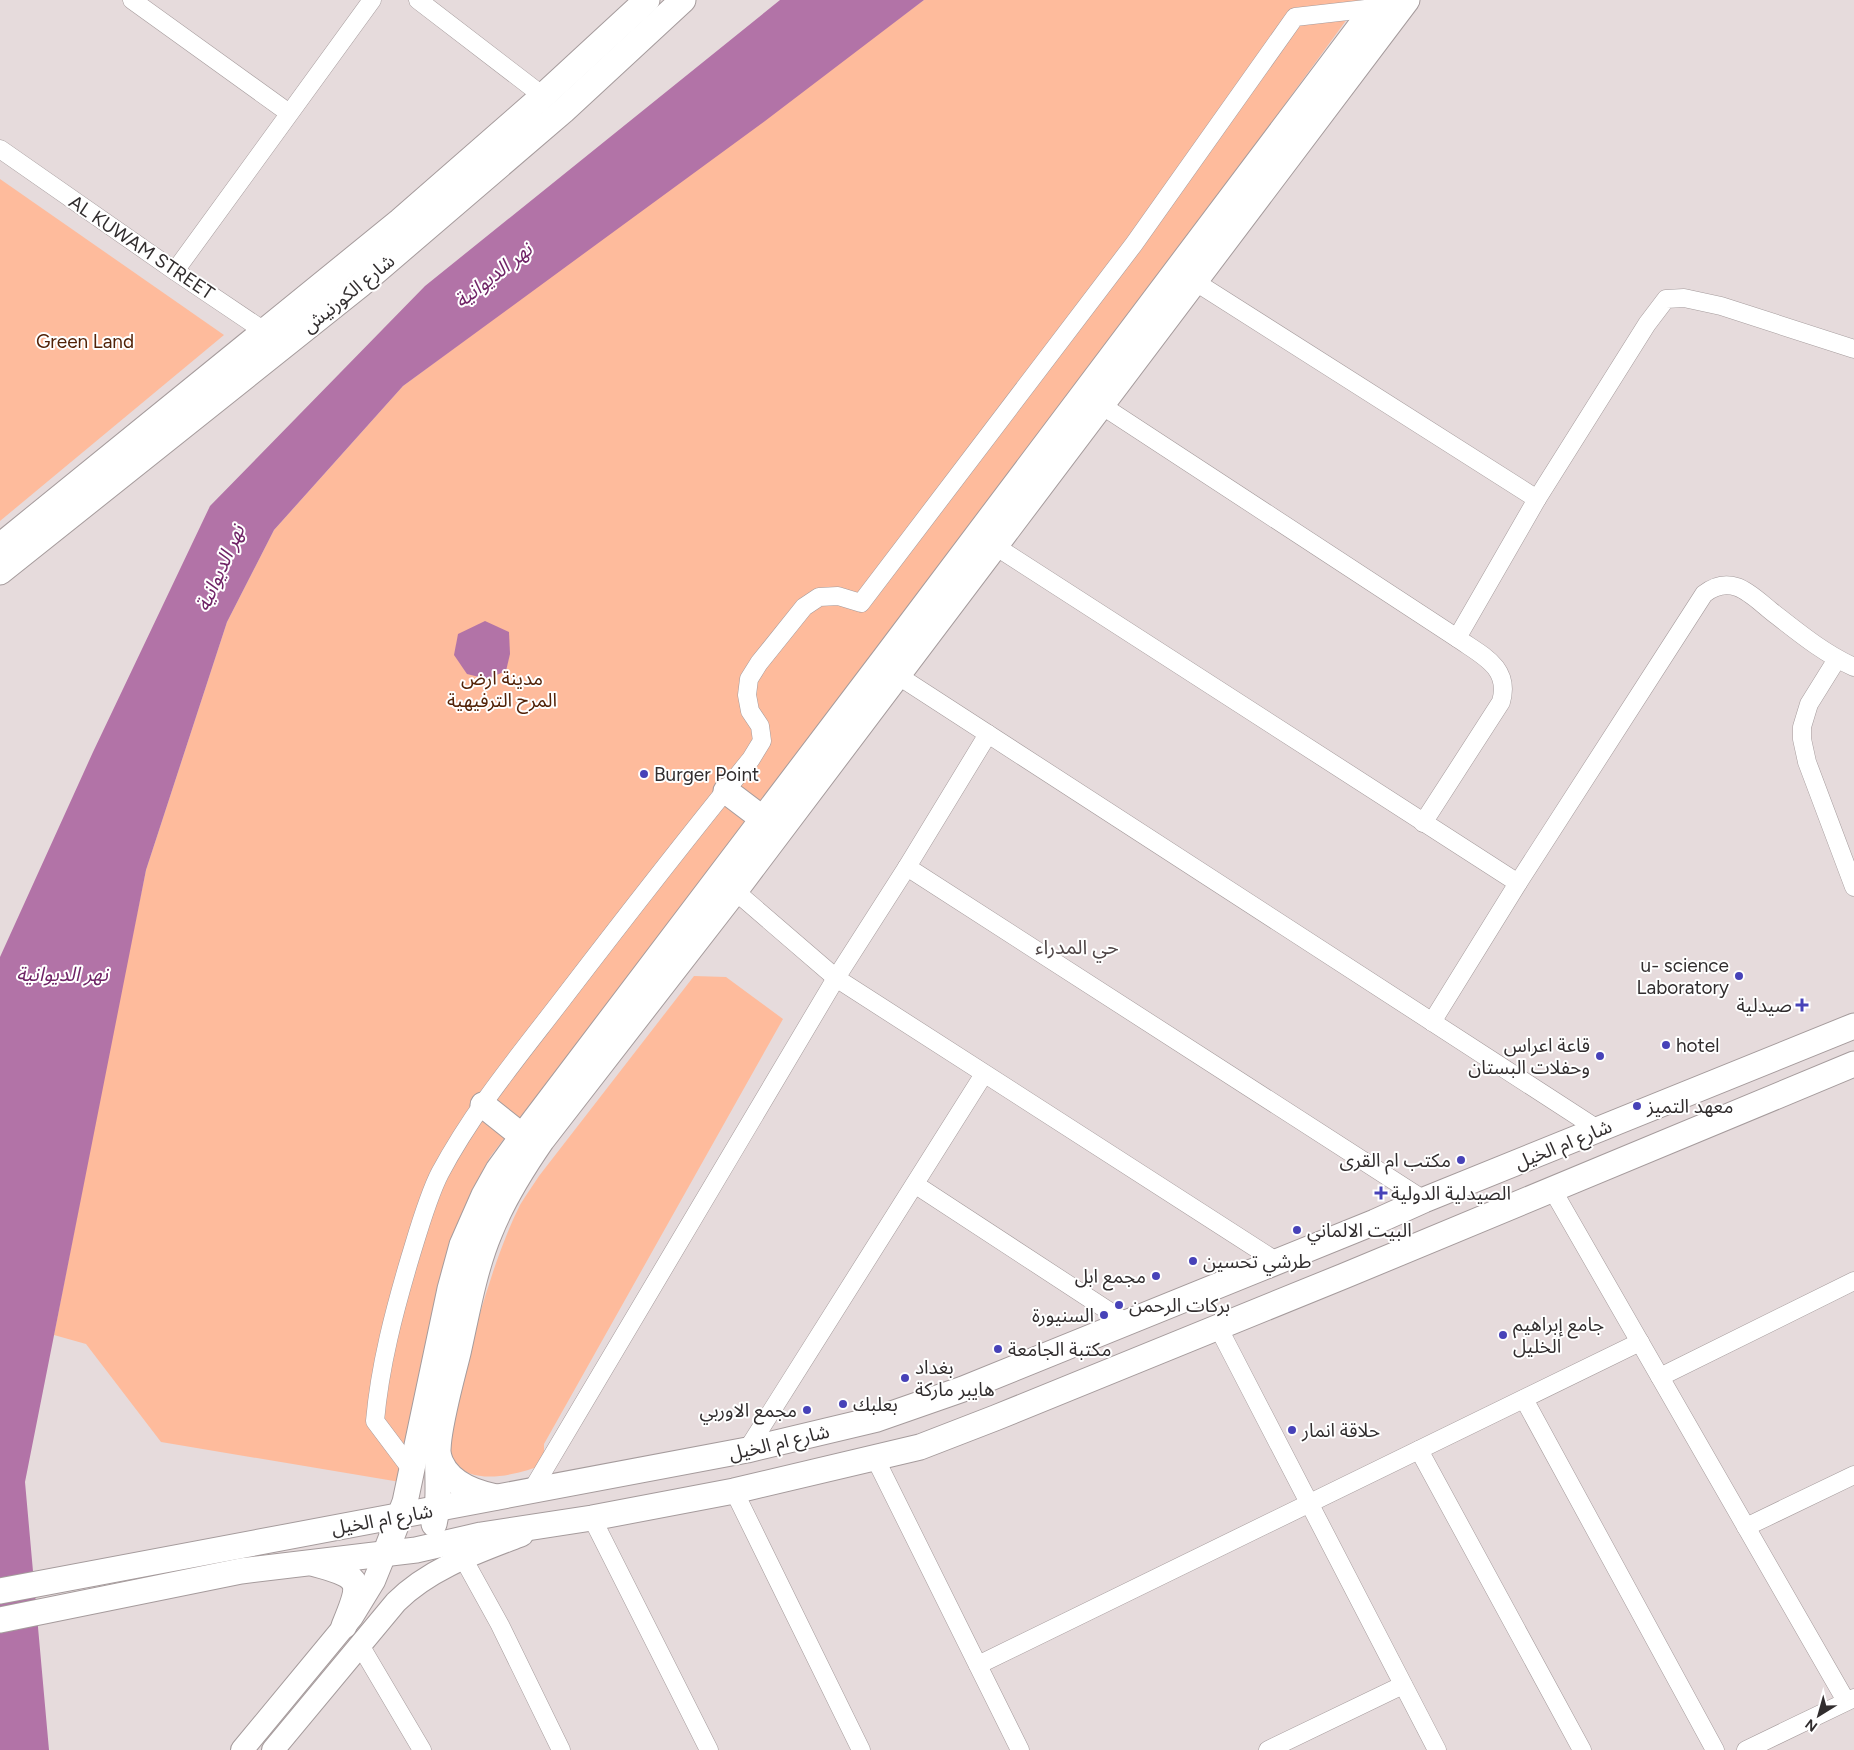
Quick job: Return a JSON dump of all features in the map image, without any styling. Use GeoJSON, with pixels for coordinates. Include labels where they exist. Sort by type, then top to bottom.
{"type":"FeatureCollection","features":[{"type":"Feature","properties":{"kind":"main road","name":"شارع الكورنيش"},"geometry":{"type":"LineString","coordinates":[[0,572],[274,337],[400,221],[543,96],[648,0]]}},
{"type":"Feature","properties":{"kind":"main road","name":"شارع الكورنيش"},"geometry":{"type":"LineString","coordinates":[[0,546],[274,337],[360,285],[563,111],[683,0]]}},
{"type":"Feature","properties":{"kind":"main road"},"geometry":{"type":"LineString","coordinates":[[416,1550],[426,1541],[438,1509],[438,1451],[443,1416],[470,1297],[490,1232],[506,1198],[524,1167],[542,1140],[735,891],[1407,0]]}},
{"type":"Feature","properties":{"kind":"main road"},"geometry":{"type":"LineString","coordinates":[[385,1554],[410,1478],[450,1289],[462,1245],[484,1195],[498,1170],[1377,4]]}},
{"type":"Feature","properties":{"kind":"main road"},"geometry":{"type":"LineString","coordinates":[[726,790],[763,819]]}},
{"type":"Feature","properties":{"kind":"main road","name":"شارع ام الخيل"},"geometry":{"type":"LineString","coordinates":[[0,1591],[747,1450],[877,1420],[963,1389],[1127,1323],[1424,1200],[1854,1026]]}},
{"type":"Feature","properties":{"kind":"main road","name":"شارع ام الخيل"},"geometry":{"type":"LineString","coordinates":[[0,1620],[241,1571],[416,1550],[481,1535],[592,1518],[734,1491],[920,1447],[995,1418],[1854,1064]]}},
{"type":"Feature","properties":{"kind":"main road"},"geometry":{"type":"LineString","coordinates":[[483,1105],[522,1136]]}},
{"type":"Feature","properties":{"kind":"main road"},"geometry":{"type":"LineString","coordinates":[[438,1451],[440,1463],[447,1474],[459,1484],[477,1493],[498,1497]]}},
{"type":"Feature","properties":{"kind":"main road"},"geometry":{"type":"LineString","coordinates":[[368,1521],[390,1506],[410,1478]]}},
{"type":"Feature","properties":{"kind":"main road"},"geometry":{"type":"LineString","coordinates":[[305,1562],[340,1572],[350,1577],[356,1583],[357,1590],[352,1636]]}},
{"type":"Feature","properties":{"kind":"street"},"geometry":{"type":"LineString","coordinates":[[132,0],[289,113]]}},
{"type":"Feature","properties":{"kind":"street"},"geometry":{"type":"LineString","coordinates":[[175,271],[372,0]]}},
{"type":"Feature","properties":{"kind":"street"},"geometry":{"type":"LineString","coordinates":[[418,0],[543,96]]}},
{"type":"Feature","properties":{"kind":"street"},"geometry":{"type":"LineString","coordinates":[[410,1478],[374,1421],[384,1353],[417,1236],[439,1176],[461,1137],[483,1105],[661,871],[751,759],[762,741],[760,726],[750,711],[747,695],[750,679],[759,664],[804,607],[819,597],[838,596],[861,603],[1134,244],[1295,17],[1377,4]]}},
{"type":"Feature","properties":{"kind":"street","name":"AL KUWAM STREET"},"geometry":{"type":"LineString","coordinates":[[0,150],[274,337]]}},
{"type":"Feature","properties":{"kind":"street"},"geometry":{"type":"LineString","coordinates":[[1194,281],[1537,499]]}},
{"type":"Feature","properties":{"kind":"street"},"geometry":{"type":"LineString","coordinates":[[1457,638],[1537,499],[1647,324],[1666,299],[1684,298],[1721,306],[1854,349]]}},
{"type":"Feature","properties":{"kind":"street"},"geometry":{"type":"LineString","coordinates":[[1101,405],[1457,638],[1492,663],[1502,677],[1503,694],[1496,710],[1423,823]]}},
{"type":"Feature","properties":{"kind":"street"},"geometry":{"type":"LineString","coordinates":[[995,546],[1518,883]]}},
{"type":"Feature","properties":{"kind":"street"},"geometry":{"type":"LineString","coordinates":[[1432,1022],[1518,883],[1699,600],[1711,589],[1727,585],[1742,589],[1837,659],[1854,667]]}},
{"type":"Feature","properties":{"kind":"street"},"geometry":{"type":"LineString","coordinates":[[1837,659],[1809,704],[1802,727],[1802,739],[1807,762],[1854,887]]}},
{"type":"Feature","properties":{"kind":"street"},"geometry":{"type":"LineString","coordinates":[[897,675],[1599,1130]]}},
{"type":"Feature","properties":{"kind":"street"},"geometry":{"type":"LineString","coordinates":[[532,1490],[836,978],[908,867],[988,734]]}},
{"type":"Feature","properties":{"kind":"street"},"geometry":{"type":"LineString","coordinates":[[908,867],[1424,1200]]}},
{"type":"Feature","properties":{"kind":"street"},"geometry":{"type":"LineString","coordinates":[[735,891],[836,978],[1276,1261]]}},
{"type":"Feature","properties":{"kind":"street"},"geometry":{"type":"LineString","coordinates":[[747,1450],[916,1185],[984,1074]]}},
{"type":"Feature","properties":{"kind":"street"},"geometry":{"type":"LineString","coordinates":[[916,1185],[1127,1323]]}},
{"type":"Feature","properties":{"kind":"street"},"geometry":{"type":"LineString","coordinates":[[1552,1189],[1746,1527],[1850,1699],[1746,1750]]}},
{"type":"Feature","properties":{"kind":"street"},"geometry":{"type":"LineString","coordinates":[[1660,1377],[1854,1281]]}},
{"type":"Feature","properties":{"kind":"street"},"geometry":{"type":"LineString","coordinates":[[1218,1326],[1437,1750]]}},
{"type":"Feature","properties":{"kind":"street"},"geometry":{"type":"LineString","coordinates":[[978,1666],[1640,1342]]}},
{"type":"Feature","properties":{"kind":"street"},"geometry":{"type":"LineString","coordinates":[[1524,1399],[1715,1750]]}},
{"type":"Feature","properties":{"kind":"street"},"geometry":{"type":"LineString","coordinates":[[1419,1450],[1582,1750]]}},
{"type":"Feature","properties":{"kind":"street"},"geometry":{"type":"LineString","coordinates":[[876,1458],[1020,1750]]}},
{"type":"Feature","properties":{"kind":"street"},"geometry":{"type":"LineString","coordinates":[[1746,1527],[1854,1475]]}},
{"type":"Feature","properties":{"kind":"street"},"geometry":{"type":"LineString","coordinates":[[734,1491],[862,1750]]}},
{"type":"Feature","properties":{"kind":"street"},"geometry":{"type":"LineString","coordinates":[[592,1518],[709,1750]]}},
{"type":"Feature","properties":{"kind":"street"},"geometry":{"type":"LineString","coordinates":[[242,1750],[352,1636],[406,1592],[463,1558],[558,1522]]}},
{"type":"Feature","properties":{"kind":"street"},"geometry":{"type":"LineString","coordinates":[[273,1750],[352,1636],[365,1597],[385,1554]]}},
{"type":"Feature","properties":{"kind":"street"},"geometry":{"type":"LineString","coordinates":[[463,1558],[500,1625],[561,1750]]}},
{"type":"Feature","properties":{"kind":"street"},"geometry":{"type":"LineString","coordinates":[[352,1636],[422,1750]]}},
{"type":"Feature","properties":{"kind":"street"},"geometry":{"type":"LineString","coordinates":[[1268,1750],[1403,1685]]}},
{"type":"Feature","properties":{"kind":"green space","name":"مدينة ارض المرح الترفيهية"},"geometry":{"type":"Polygon","coordinates":[[[924,0],[1361,0],[1288,100],[1257,147],[761,804],[490,1157],[472,1190],[456,1227],[400,1482],[161,1442],[86,1344],[54,1335],[146,870],[227,622],[274,530],[403,386],[924,0]]]}},
{"type":"Feature","properties":{"kind":"green space","name":"Green Land"},"geometry":{"type":"Polygon","coordinates":[[[0,179],[224,335],[0,521],[0,179]]]}},
{"type":"Feature","properties":{"kind":"green space"},"geometry":{"type":"Polygon","coordinates":[[[694,976],[726,977],[783,1019],[544,1444],[544,1465],[522,1472],[498,1476],[473,1475],[463,1470],[452,1459],[447,1439],[447,1418],[511,1223],[539,1176],[694,976]]]}},
{"type":"Feature","properties":{"kind":"water","name":"نهر الديوانية"},"geometry":{"type":"Polygon","coordinates":[[[780,0],[924,0],[765,121],[403,386],[274,530],[227,622],[146,870],[25,1482],[49,1750],[0,1750],[0,957],[93,752],[210,506],[425,286],[780,0]]]}},
{"type":"Feature","properties":{"kind":"water"},"geometry":{"type":"Polygon","coordinates":[[[485,621],[509,632],[510,654],[506,671],[487,679],[467,674],[454,655],[458,634],[485,621]]]}},
{"type":"Feature","properties":{"kind":"place","name":"Burger Point"},"geometry":{"type":"Point","coordinates":[644,774]}},
{"type":"Feature","properties":{"kind":"place","name":"u- science Laboratory"},"geometry":{"type":"Point","coordinates":[1739,976]}},
{"type":"Feature","properties":{"kind":"place","name":"صيدلية"},"geometry":{"type":"Point","coordinates":[1802,1005]}},
{"type":"Feature","properties":{"kind":"place","name":"hotel"},"geometry":{"type":"Point","coordinates":[1666,1045]}},
{"type":"Feature","properties":{"kind":"place","name":"قاعة اعراس وحفلات البستان"},"geometry":{"type":"Point","coordinates":[1600,1056]}},
{"type":"Feature","properties":{"kind":"place","name":"معهد التميز"},"geometry":{"type":"Point","coordinates":[1637,1106]}},
{"type":"Feature","properties":{"kind":"place","name":"مكتب ام القرى"},"geometry":{"type":"Point","coordinates":[1461,1160]}},
{"type":"Feature","properties":{"kind":"place","name":"الصيدلية الدولية"},"geometry":{"type":"Point","coordinates":[1381,1193]}},
{"type":"Feature","properties":{"kind":"place","name":"البيت الالماني"},"geometry":{"type":"Point","coordinates":[1297,1230]}},
{"type":"Feature","properties":{"kind":"place","name":"طرشي تحسين"},"geometry":{"type":"Point","coordinates":[1193,1261]}},
{"type":"Feature","properties":{"kind":"place","name":"مجمع ابل"},"geometry":{"type":"Point","coordinates":[1156,1276]}},
{"type":"Feature","properties":{"kind":"place","name":"بركات الرحمن"},"geometry":{"type":"Point","coordinates":[1119,1305]}},
{"type":"Feature","properties":{"kind":"place","name":"السنيورة"},"geometry":{"type":"Point","coordinates":[1104,1315]}},
{"type":"Feature","properties":{"kind":"place","name":"جامع إبراهيم الخليل"},"geometry":{"type":"Point","coordinates":[1503,1335]}},
{"type":"Feature","properties":{"kind":"place","name":"مكتبة الجامعة"},"geometry":{"type":"Point","coordinates":[998,1349]}},
{"type":"Feature","properties":{"kind":"place","name":"بغداد هايبر ماركة"},"geometry":{"type":"Point","coordinates":[905,1378]}},
{"type":"Feature","properties":{"kind":"place","name":"بعلبك"},"geometry":{"type":"Point","coordinates":[843,1404]}},
{"type":"Feature","properties":{"kind":"place","name":"مجمع الاوربي"},"geometry":{"type":"Point","coordinates":[807,1410]}},
{"type":"Feature","properties":{"kind":"place","name":"حلاقة انمار"},"geometry":{"type":"Point","coordinates":[1292,1430]}},
{"type":"Feature","properties":{"kind":"district","name":"حي المدراء"},"geometry":{"type":"Point","coordinates":[1077,947]}}]}
